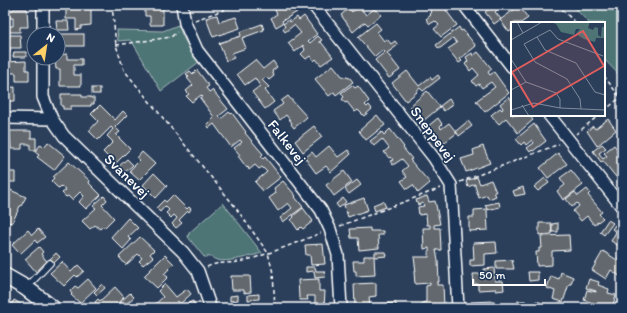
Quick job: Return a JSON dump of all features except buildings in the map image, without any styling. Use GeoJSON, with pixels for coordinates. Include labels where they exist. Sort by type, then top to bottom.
{"type":"FeatureCollection","features":[{"type":"Feature","properties":{"kind":"street"},"geometry":{"type":"LineString","coordinates":[[43,5],[43,26]]}},
{"type":"Feature","properties":{"kind":"street","name":"Falkevej"},"geometry":{"type":"LineString","coordinates":[[182,5],[186,23],[197,50],[321,210],[330,229],[338,255],[341,308]]}},
{"type":"Feature","properties":{"kind":"street","name":"Sneppevej"},"geometry":{"type":"LineString","coordinates":[[313,5],[434,158],[451,185],[458,308]]}},
{"type":"Feature","properties":{"kind":"street"},"geometry":{"type":"LineString","coordinates":[[464,5],[511,66]]}},
{"type":"Feature","properties":{"kind":"street","name":"Svanevej"},"geometry":{"type":"LineString","coordinates":[[43,66],[43,97],[52,119],[64,136],[183,252],[198,271],[209,303],[209,308]]}},
{"type":"Feature","properties":{"kind":"street"},"geometry":{"type":"LineString","coordinates":[[550,116],[622,207]]}},
{"type":"Feature","properties":{"kind":"street"},"geometry":{"type":"LineString","coordinates":[[5,118],[52,119]]}},
{"type":"Feature","properties":{"kind":"street"},"geometry":{"type":"LineString","coordinates":[[5,276],[26,288],[52,308]]}},
{"type":"Feature","properties":{"kind":"lane"},"geometry":{"type":"LineString","coordinates":[[26,288],[50,263]]}},
{"type":"Feature","properties":{"kind":"path"},"geometry":{"type":"LineString","coordinates":[[112,5],[116,45],[124,70],[233,204],[268,253],[273,273],[275,308]]}},
{"type":"Feature","properties":{"kind":"path"},"geometry":{"type":"LineString","coordinates":[[557,5],[575,22]]}},
{"type":"Feature","properties":{"kind":"path"},"geometry":{"type":"LineString","coordinates":[[605,77],[622,100]]}},
{"type":"Feature","properties":{"kind":"path"},"geometry":{"type":"LineString","coordinates":[[605,110],[621,97]]}},
{"type":"Feature","properties":{"kind":"path"},"geometry":{"type":"LineString","coordinates":[[198,271],[216,263],[241,262],[268,253],[568,140],[598,116]]}},
{"type":"Feature","properties":{"kind":"green space"},"geometry":{"type":"Polygon","coordinates":[[[572,5],[622,5],[622,78],[605,60],[605,22],[588,22],[572,5]]]}},
{"type":"Feature","properties":{"kind":"green space"},"geometry":{"type":"Polygon","coordinates":[[[178,25],[184,39],[199,62],[161,91],[133,43],[130,40],[118,41],[117,30],[163,31],[178,25]]]}},
{"type":"Feature","properties":{"kind":"green space"},"geometry":{"type":"Polygon","coordinates":[[[223,203],[262,253],[233,260],[221,261],[210,257],[204,257],[188,237],[189,233],[223,203]]]}}]}
